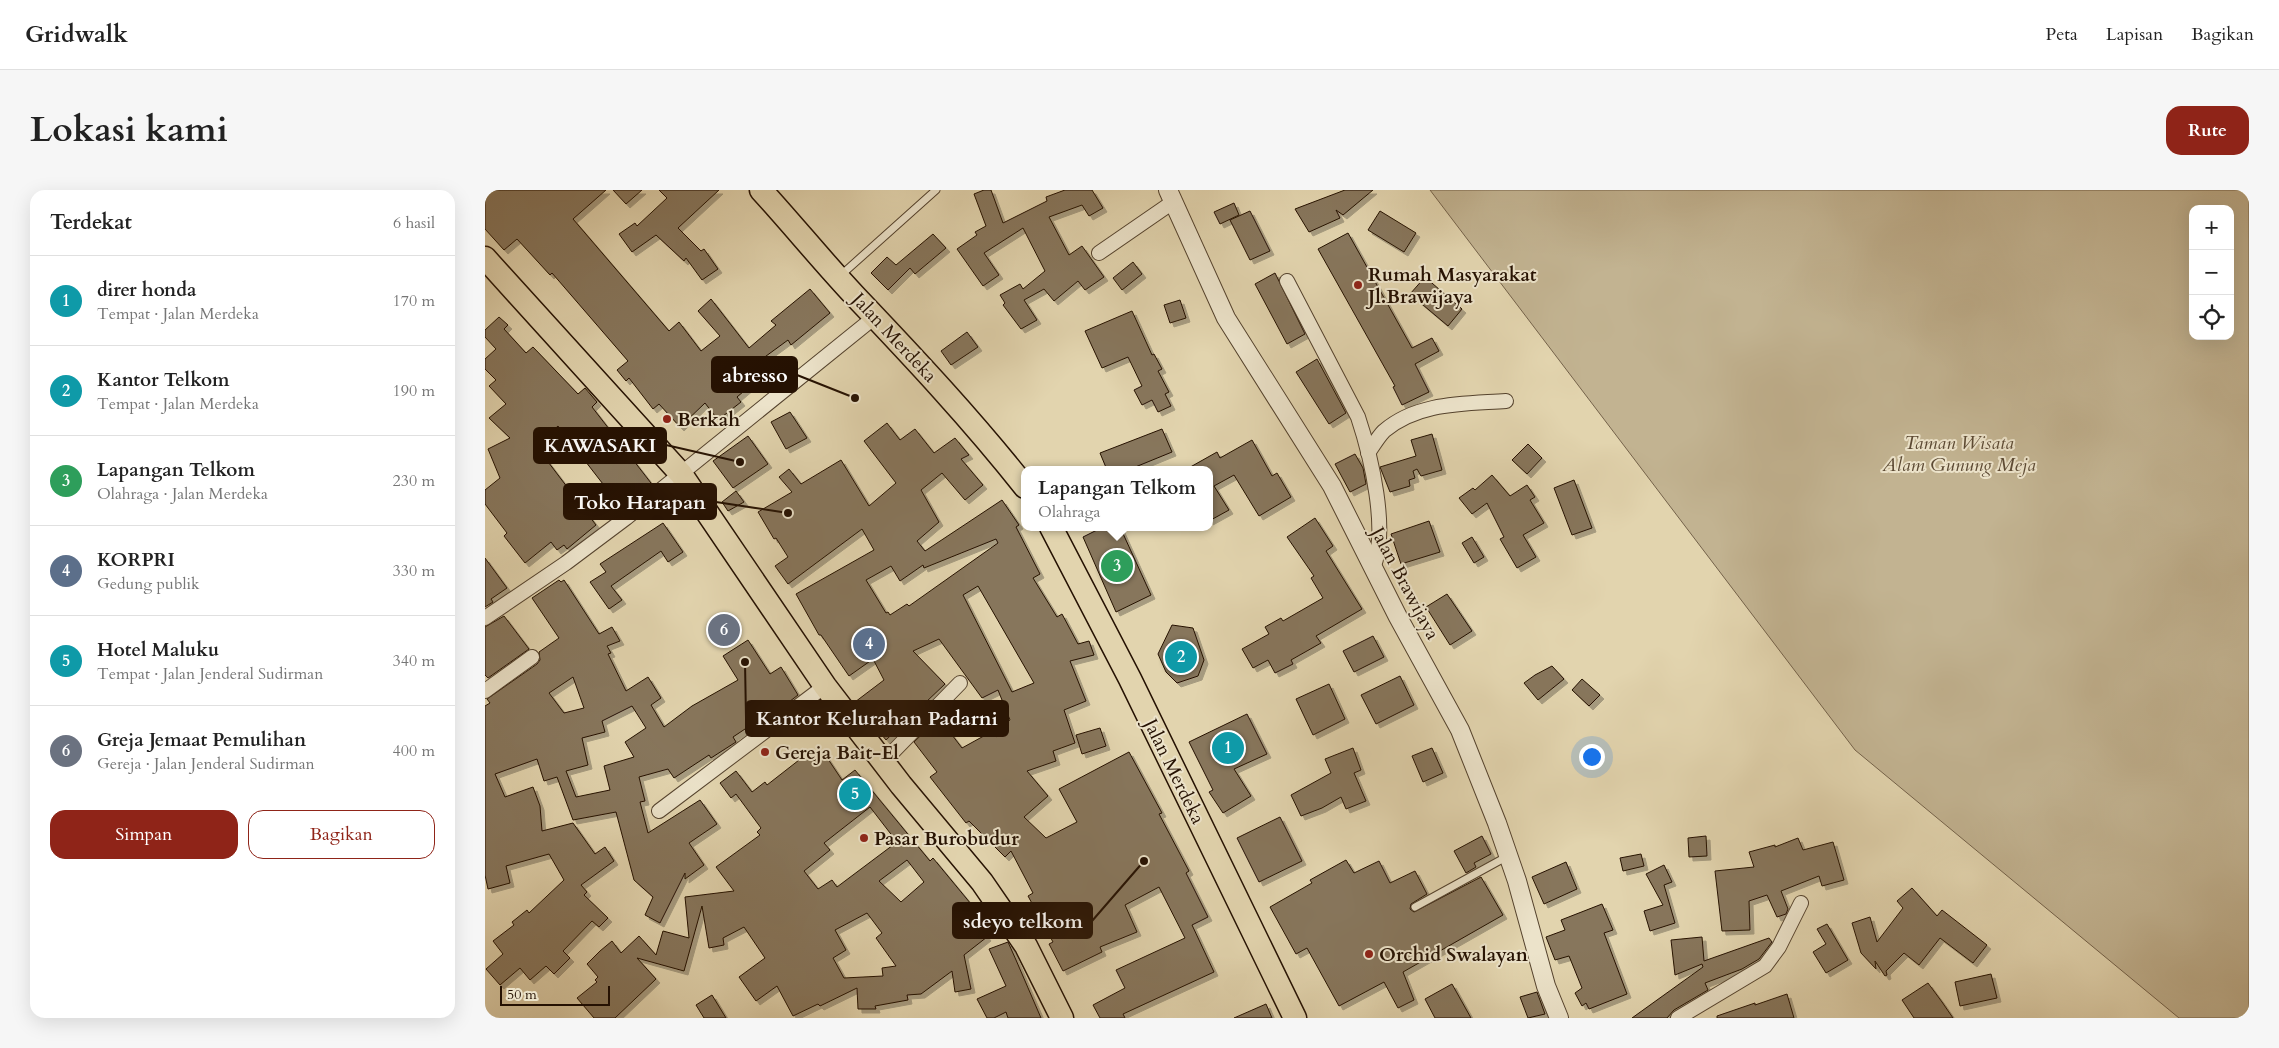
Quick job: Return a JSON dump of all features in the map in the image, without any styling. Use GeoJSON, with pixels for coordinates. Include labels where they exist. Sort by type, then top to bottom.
{"type":"FeatureCollection","features":[{"type":"Feature","properties":{"kind":"highway","name":"Jalan Merdeka"},"geometry":{"type":"LineString","coordinates":[[761,190],[991,444],[1021,482]]}},
{"type":"Feature","properties":{"kind":"highway"},"geometry":{"type":"LineString","coordinates":[[485,258],[681,474],[825,686],[883,762],[982,882],[1026,946],[1062,1018]]}},
{"type":"Feature","properties":{"kind":"highway","name":"Jalan Merdeka"},"geometry":{"type":"LineString","coordinates":[[1053,531],[1130,679],[1295,1018]]}},
{"type":"Feature","properties":{"kind":"street"},"geometry":{"type":"LineString","coordinates":[[1099,253],[1170,196]]}},
{"type":"Feature","properties":{"kind":"street","name":"Jalan Brawijaya"},"geometry":{"type":"LineString","coordinates":[[1170,196],[1226,318],[1331,486],[1460,730],[1485,790],[1509,856],[1546,986],[1559,1018]]}},
{"type":"Feature","properties":{"kind":"street"},"geometry":{"type":"LineString","coordinates":[[1287,281],[1358,417],[1368,453],[1379,525],[1379,547],[1373,568]]}},
{"type":"Feature","properties":{"kind":"street"},"geometry":{"type":"LineString","coordinates":[[485,618],[574,557],[681,474],[876,316]]}},
{"type":"Feature","properties":{"kind":"street"},"geometry":{"type":"LineString","coordinates":[[1368,453],[1383,432],[1404,417],[1431,407],[1507,401]]}},
{"type":"Feature","properties":{"kind":"street"},"geometry":{"type":"LineString","coordinates":[[485,692],[532,657]]}},
{"type":"Feature","properties":{"kind":"street"},"geometry":{"type":"LineString","coordinates":[[883,762],[960,683]]}},
{"type":"Feature","properties":{"kind":"street"},"geometry":{"type":"LineString","coordinates":[[659,811],[825,686]]}},
{"type":"Feature","properties":{"kind":"street"},"geometry":{"type":"LineString","coordinates":[[1678,1018],[1765,966],[1779,947],[1801,903]]}},
{"type":"Feature","properties":{"kind":"lane"},"geometry":{"type":"LineString","coordinates":[[840,276],[936,190]]}},
{"type":"Feature","properties":{"kind":"lane"},"geometry":{"type":"LineString","coordinates":[[1415,907],[1509,856]]}},
{"type":"Feature","properties":{"kind":"green space","name":"Taman Wisata Alam Gunung Meja"},"geometry":{"type":"Polygon","coordinates":[[[1430,190],[2249,190],[2249,1018],[2179,1018],[1855,750],[1430,190]]]}},
{"type":"Feature","properties":{"kind":"building"},"geometry":{"type":"Polygon","coordinates":[[[485,190],[606,190],[573,219],[669,331],[679,322],[701,351],[720,336],[698,311],[711,299],[749,348],[776,325],[771,321],[810,289],[830,313],[791,345],[788,340],[762,359],[770,369],[737,397],[741,402],[718,420],[705,403],[680,427],[659,404],[653,409],[629,378],[626,381],[617,370],[628,361],[552,273],[550,275],[517,239],[504,250],[485,229],[485,190]]]}},
{"type":"Feature","properties":{"kind":"building"},"geometry":{"type":"Polygon","coordinates":[[[613,190],[642,190],[626,204],[613,190]]]}},
{"type":"Feature","properties":{"kind":"building"},"geometry":{"type":"Polygon","coordinates":[[[659,190],[719,190],[678,228],[701,251],[704,249],[718,269],[702,280],[686,258],[684,261],[656,235],[632,252],[619,234],[635,223],[637,226],[667,198],[659,190]]]}},
{"type":"Feature","properties":{"kind":"building"},"geometry":{"type":"Polygon","coordinates":[[[984,190],[991,190],[1003,223],[1047,201],[1046,197],[1065,190],[1092,190],[1103,208],[1089,216],[1082,205],[1049,217],[1069,255],[1082,246],[1104,277],[1085,290],[1078,281],[1054,301],[1044,289],[1024,300],[1037,320],[1021,329],[1003,305],[1005,303],[1000,295],[1020,284],[1023,289],[1045,271],[1023,228],[984,253],[999,275],[983,286],[957,249],[977,235],[975,232],[986,226],[974,194],[984,190]]]}},
{"type":"Feature","properties":{"kind":"building"},"geometry":{"type":"Polygon","coordinates":[[[1345,190],[1373,190],[1343,215],[1336,210],[1340,218],[1309,232],[1295,209],[1345,190]]]}},
{"type":"Feature","properties":{"kind":"building"},"geometry":{"type":"Polygon","coordinates":[[[1234,203],[1239,215],[1220,224],[1214,212],[1234,203]]]}},
{"type":"Feature","properties":{"kind":"building"},"geometry":{"type":"Polygon","coordinates":[[[1250,211],[1270,251],[1250,260],[1230,220],[1250,211]]]}},
{"type":"Feature","properties":{"kind":"building"},"geometry":{"type":"Polygon","coordinates":[[[1380,211],[1416,233],[1404,252],[1368,230],[1380,211]]]}},
{"type":"Feature","properties":{"kind":"building","name":"Rumah Masyarakat Jl.Brawijaya"},"geometry":{"type":"Polygon","coordinates":[[[1348,233],[1412,348],[1432,338],[1439,351],[1415,364],[1429,392],[1402,405],[1393,387],[1395,386],[1318,249],[1348,233]]]}},
{"type":"Feature","properties":{"kind":"building"},"geometry":{"type":"Polygon","coordinates":[[[933,234],[946,248],[915,274],[910,268],[888,290],[871,273],[887,257],[896,265],[933,234]]]}},
{"type":"Feature","properties":{"kind":"building"},"geometry":{"type":"Polygon","coordinates":[[[1133,262],[1142,274],[1122,290],[1113,278],[1133,262]]]}},
{"type":"Feature","properties":{"kind":"building"},"geometry":{"type":"Polygon","coordinates":[[[1275,273],[1305,334],[1287,344],[1255,284],[1275,273]]]}},
{"type":"Feature","properties":{"kind":"building"},"geometry":{"type":"Polygon","coordinates":[[[1425,277],[1462,309],[1448,326],[1410,294],[1425,277]]]}},
{"type":"Feature","properties":{"kind":"building"},"geometry":{"type":"Polygon","coordinates":[[[1180,300],[1186,318],[1170,323],[1164,305],[1180,300]]]}},
{"type":"Feature","properties":{"kind":"building"},"geometry":{"type":"Polygon","coordinates":[[[1132,311],[1152,355],[1154,354],[1162,369],[1158,371],[1169,392],[1165,394],[1171,406],[1158,412],[1152,400],[1142,405],[1134,390],[1142,386],[1128,357],[1102,368],[1085,331],[1132,311]]]}},
{"type":"Feature","properties":{"kind":"building"},"geometry":{"type":"Polygon","coordinates":[[[499,317],[508,325],[504,329],[526,353],[533,347],[578,394],[585,388],[597,402],[592,407],[651,483],[620,506],[558,426],[536,446],[596,525],[567,549],[564,545],[557,550],[551,542],[525,563],[504,536],[507,533],[485,504],[485,490],[500,478],[488,449],[510,438],[489,418],[506,404],[489,386],[496,380],[485,369],[485,359],[496,349],[485,337],[485,330],[499,317]]]}},
{"type":"Feature","properties":{"kind":"building"},"geometry":{"type":"Polygon","coordinates":[[[967,332],[978,347],[951,365],[941,351],[967,332]]]}},
{"type":"Feature","properties":{"kind":"building"},"geometry":{"type":"Polygon","coordinates":[[[1317,359],[1346,413],[1329,424],[1296,372],[1317,359]]]}},
{"type":"Feature","properties":{"kind":"building"},"geometry":{"type":"Polygon","coordinates":[[[790,412],[807,438],[786,449],[771,422],[790,412]]]}},
{"type":"Feature","properties":{"kind":"building"},"geometry":{"type":"Polygon","coordinates":[[[887,423],[900,440],[915,429],[934,453],[955,438],[969,455],[961,459],[983,485],[965,500],[942,473],[921,490],[939,522],[917,541],[925,551],[1002,500],[1019,525],[1016,527],[1040,574],[1033,578],[1057,617],[1062,614],[1078,644],[1089,641],[1094,655],[1070,661],[1086,701],[1064,710],[1075,743],[1053,751],[1056,761],[1027,771],[1048,796],[1024,817],[1046,838],[1077,822],[1059,789],[1129,752],[1162,813],[1159,814],[1189,871],[1186,873],[1208,917],[1192,925],[1214,972],[1123,1014],[1125,1018],[1100,1018],[1093,1005],[1125,988],[1116,970],[1185,938],[1159,887],[1125,905],[1137,932],[1100,947],[1102,952],[1063,971],[1049,944],[1053,942],[1028,896],[1033,893],[1011,851],[1005,857],[969,821],[966,823],[930,777],[937,772],[914,742],[939,718],[962,748],[991,732],[996,737],[1004,730],[1001,726],[1010,720],[998,690],[982,698],[939,639],[913,651],[945,684],[886,740],[855,702],[884,680],[873,659],[849,676],[821,635],[819,635],[796,594],[874,550],[862,529],[788,584],[775,566],[788,557],[776,538],[774,539],[758,512],[792,492],[779,477],[789,469],[801,484],[841,460],[869,506],[896,483],[864,441],[887,423]],[[996,539],[924,568],[923,565],[900,581],[891,566],[866,580],[886,613],[888,612],[890,615],[907,604],[909,606],[998,543],[996,539]],[[978,586],[963,595],[1012,692],[1034,683],[978,586]]]}},
{"type":"Feature","properties":{"kind":"building"},"geometry":{"type":"Polygon","coordinates":[[[1162,429],[1172,452],[1138,466],[1105,466],[1100,453],[1162,429]]]}},
{"type":"Feature","properties":{"kind":"building"},"geometry":{"type":"Polygon","coordinates":[[[1432,434],[1442,470],[1421,476],[1417,469],[1413,471],[1415,478],[1409,480],[1410,486],[1390,492],[1380,467],[1416,456],[1411,440],[1432,434]]]}},
{"type":"Feature","properties":{"kind":"building"},"geometry":{"type":"Polygon","coordinates":[[[748,436],[768,464],[733,488],[713,461],[748,436]]]}},
{"type":"Feature","properties":{"kind":"building"},"geometry":{"type":"Polygon","coordinates":[[[1252,440],[1272,476],[1277,473],[1291,497],[1259,516],[1234,475],[1214,486],[1229,510],[1213,519],[1213,466],[1192,466],[1217,452],[1220,458],[1252,440]]]}},
{"type":"Feature","properties":{"kind":"building"},"geometry":{"type":"Polygon","coordinates":[[[1528,444],[1542,458],[1527,474],[1512,460],[1528,444]]]}},
{"type":"Feature","properties":{"kind":"building"},"geometry":{"type":"Polygon","coordinates":[[[1355,454],[1363,468],[1366,484],[1350,492],[1335,464],[1355,454]]]}},
{"type":"Feature","properties":{"kind":"building"},"geometry":{"type":"Polygon","coordinates":[[[1492,475],[1510,496],[1527,485],[1535,497],[1530,500],[1544,523],[1523,535],[1536,557],[1517,568],[1500,539],[1504,537],[1487,503],[1472,514],[1459,498],[1473,488],[1475,490],[1492,475]]]}},
{"type":"Feature","properties":{"kind":"building"},"geometry":{"type":"Polygon","coordinates":[[[1574,480],[1592,528],[1572,535],[1554,488],[1574,480]]]}},
{"type":"Feature","properties":{"kind":"building"},"geometry":{"type":"Polygon","coordinates":[[[736,491],[744,502],[728,511],[722,502],[736,491]]]}},
{"type":"Feature","properties":{"kind":"building"},"geometry":{"type":"Polygon","coordinates":[[[1315,518],[1333,546],[1326,551],[1362,609],[1316,636],[1321,643],[1291,660],[1293,664],[1275,673],[1268,660],[1253,668],[1242,649],[1269,634],[1265,627],[1281,618],[1283,621],[1323,598],[1311,578],[1314,576],[1287,537],[1315,518]]]}},
{"type":"Feature","properties":{"kind":"building"},"geometry":{"type":"Polygon","coordinates":[[[1429,521],[1440,552],[1401,564],[1391,534],[1429,521]]]}},
{"type":"Feature","properties":{"kind":"building"},"geometry":{"type":"Polygon","coordinates":[[[663,523],[683,552],[668,562],[661,551],[611,586],[622,600],[609,609],[590,582],[606,572],[600,564],[663,523]]]}},
{"type":"Feature","properties":{"kind":"building"},"geometry":{"type":"Polygon","coordinates":[[[1095,531],[1122,531],[1151,595],[1116,612],[1083,537],[1095,531]]]}},
{"type":"Feature","properties":{"kind":"building"},"geometry":{"type":"Polygon","coordinates":[[[1472,537],[1484,557],[1474,563],[1462,543],[1472,537]]]}},
{"type":"Feature","properties":{"kind":"building"},"geometry":{"type":"Polygon","coordinates":[[[485,558],[507,588],[491,599],[493,602],[485,607],[485,558]]]}},
{"type":"Feature","properties":{"kind":"building"},"geometry":{"type":"Polygon","coordinates":[[[559,580],[561,582],[564,580],[599,634],[612,627],[620,641],[607,646],[611,653],[608,654],[626,691],[648,677],[661,698],[651,705],[664,727],[692,706],[738,680],[723,656],[748,640],[770,674],[781,667],[798,695],[756,726],[754,723],[733,737],[736,742],[711,758],[709,755],[674,778],[668,769],[639,777],[645,801],[640,802],[648,833],[700,800],[717,824],[689,843],[704,865],[685,879],[685,873],[660,923],[645,915],[653,897],[634,880],[616,812],[573,820],[557,777],[544,781],[537,759],[495,774],[505,797],[533,787],[540,806],[542,831],[573,823],[595,854],[605,847],[614,861],[581,885],[587,892],[584,895],[608,918],[599,927],[592,921],[563,951],[570,958],[554,974],[546,966],[530,980],[520,968],[500,985],[486,969],[503,954],[493,941],[514,925],[512,922],[527,910],[529,913],[564,880],[549,854],[506,866],[510,883],[488,889],[485,875],[485,706],[490,703],[487,699],[537,664],[540,660],[539,652],[559,638],[532,598],[559,580]],[[573,677],[549,693],[564,713],[584,708],[573,677]],[[632,706],[602,721],[605,732],[582,738],[588,765],[566,771],[576,797],[610,790],[604,766],[634,757],[625,742],[646,728],[632,706]]]}},
{"type":"Feature","properties":{"kind":"building"},"geometry":{"type":"Polygon","coordinates":[[[1447,594],[1472,631],[1450,645],[1426,607],[1447,594]]]}},
{"type":"Feature","properties":{"kind":"building"},"geometry":{"type":"Polygon","coordinates":[[[504,616],[529,649],[488,678],[485,675],[485,627],[504,616]]]}},
{"type":"Feature","properties":{"kind":"building"},"geometry":{"type":"Polygon","coordinates":[[[1172,625],[1193,628],[1204,660],[1198,676],[1177,683],[1166,672],[1158,654],[1172,625]]]}},
{"type":"Feature","properties":{"kind":"building"},"geometry":{"type":"Polygon","coordinates":[[[1373,636],[1384,657],[1354,672],[1343,651],[1373,636]]]}},
{"type":"Feature","properties":{"kind":"building"},"geometry":{"type":"Polygon","coordinates":[[[1552,666],[1564,679],[1538,700],[1524,683],[1552,666]]]}},
{"type":"Feature","properties":{"kind":"building"},"geometry":{"type":"Polygon","coordinates":[[[1400,676],[1414,705],[1376,724],[1361,695],[1400,676]]]}},
{"type":"Feature","properties":{"kind":"building"},"geometry":{"type":"Polygon","coordinates":[[[1582,679],[1600,695],[1589,706],[1572,690],[1582,679]]]}},
{"type":"Feature","properties":{"kind":"building"},"geometry":{"type":"Polygon","coordinates":[[[1329,684],[1345,719],[1313,735],[1296,699],[1329,684]]]}},
{"type":"Feature","properties":{"kind":"building"},"geometry":{"type":"Polygon","coordinates":[[[1247,714],[1267,754],[1234,769],[1251,796],[1223,813],[1209,792],[1213,790],[1189,742],[1247,714]]]}},
{"type":"Feature","properties":{"kind":"building"},"geometry":{"type":"Polygon","coordinates":[[[1100,728],[1106,746],[1082,754],[1076,735],[1100,728]]]}},
{"type":"Feature","properties":{"kind":"building"},"geometry":{"type":"Polygon","coordinates":[[[1353,748],[1361,770],[1354,773],[1366,801],[1346,809],[1341,797],[1322,808],[1301,816],[1291,795],[1331,773],[1325,759],[1353,748]]]}},
{"type":"Feature","properties":{"kind":"building"},"geometry":{"type":"Polygon","coordinates":[[[1432,748],[1443,773],[1423,782],[1412,756],[1432,748]]]}},
{"type":"Feature","properties":{"kind":"building"},"geometry":{"type":"Polygon","coordinates":[[[808,753],[814,761],[824,753],[842,780],[855,770],[930,861],[933,858],[971,904],[965,909],[987,937],[964,955],[971,989],[955,992],[952,971],[921,994],[907,995],[908,1000],[875,1006],[876,1009],[858,1009],[857,988],[820,1006],[818,1004],[793,1016],[777,986],[756,1001],[739,977],[765,958],[744,927],[723,938],[724,945],[709,948],[702,906],[684,971],[637,958],[656,979],[615,1018],[594,1018],[577,998],[597,982],[595,980],[598,977],[587,964],[600,951],[612,941],[621,953],[639,936],[656,955],[663,931],[689,938],[685,897],[734,891],[716,867],[760,835],[757,832],[761,828],[736,794],[731,798],[720,783],[736,771],[752,792],[765,782],[767,785],[808,753]],[[870,807],[824,843],[830,850],[804,871],[818,889],[832,880],[837,887],[897,842],[870,807]],[[907,860],[879,881],[901,902],[924,882],[907,860]],[[867,913],[835,930],[846,950],[833,958],[844,978],[883,976],[882,968],[896,966],[876,938],[882,933],[867,913]]]}},
{"type":"Feature","properties":{"kind":"building"},"geometry":{"type":"Polygon","coordinates":[[[1280,817],[1302,861],[1259,882],[1237,838],[1280,817]]]}},
{"type":"Feature","properties":{"kind":"building"},"geometry":{"type":"Polygon","coordinates":[[[1482,836],[1491,854],[1474,863],[1476,867],[1466,873],[1454,851],[1482,836]]]}},
{"type":"Feature","properties":{"kind":"building"},"geometry":{"type":"Polygon","coordinates":[[[1706,836],[1707,856],[1689,857],[1688,838],[1706,836]]]}},
{"type":"Feature","properties":{"kind":"building"},"geometry":{"type":"Polygon","coordinates":[[[1798,838],[1803,850],[1833,842],[1844,880],[1822,886],[1819,876],[1781,891],[1788,909],[1786,914],[1777,917],[1767,895],[1749,901],[1750,930],[1722,931],[1715,871],[1754,867],[1749,852],[1775,845],[1775,847],[1798,838]]]}},
{"type":"Feature","properties":{"kind":"building"},"geometry":{"type":"Polygon","coordinates":[[[1641,854],[1644,866],[1623,871],[1620,858],[1641,854]]]}},
{"type":"Feature","properties":{"kind":"building"},"geometry":{"type":"Polygon","coordinates":[[[1346,860],[1354,873],[1379,861],[1390,883],[1415,871],[1427,894],[1411,904],[1410,909],[1414,912],[1481,877],[1503,915],[1403,972],[1414,1000],[1398,1008],[1384,982],[1339,1006],[1307,948],[1296,954],[1270,907],[1312,883],[1310,880],[1346,860]]]}},
{"type":"Feature","properties":{"kind":"building"},"geometry":{"type":"Polygon","coordinates":[[[1566,862],[1577,889],[1544,904],[1532,877],[1566,862]]]}},
{"type":"Feature","properties":{"kind":"building"},"geometry":{"type":"Polygon","coordinates":[[[1664,865],[1672,882],[1664,885],[1675,923],[1650,931],[1644,911],[1663,905],[1646,874],[1664,865]]]}},
{"type":"Feature","properties":{"kind":"building"},"geometry":{"type":"Polygon","coordinates":[[[1912,888],[1937,916],[1942,910],[1987,945],[1973,963],[1940,938],[1919,965],[1904,953],[1886,971],[1887,975],[1885,976],[1875,961],[1876,969],[1861,953],[1852,923],[1870,917],[1877,942],[1903,908],[1897,901],[1912,888]]]}},
{"type":"Feature","properties":{"kind":"building"},"geometry":{"type":"Polygon","coordinates":[[[1602,904],[1613,930],[1604,933],[1627,994],[1589,1009],[1586,1003],[1582,1006],[1575,993],[1582,988],[1569,956],[1555,960],[1546,937],[1565,930],[1561,920],[1602,904]]]}},
{"type":"Feature","properties":{"kind":"building"},"geometry":{"type":"Polygon","coordinates":[[[1827,924],[1848,960],[1826,973],[1813,952],[1826,944],[1817,929],[1827,924]]]}},
{"type":"Feature","properties":{"kind":"building"},"geometry":{"type":"Polygon","coordinates":[[[1702,937],[1704,961],[1769,938],[1772,942],[1759,959],[1742,969],[1705,983],[1708,990],[1674,1010],[1667,1018],[1632,1018],[1703,967],[1702,964],[1675,975],[1671,940],[1702,937]]]}},
{"type":"Feature","properties":{"kind":"building"},"geometry":{"type":"Polygon","coordinates":[[[1008,942],[1041,1018],[1008,1018],[1006,1012],[994,1018],[987,1018],[977,999],[1006,986],[989,949],[1008,942]]]}},
{"type":"Feature","properties":{"kind":"building"},"geometry":{"type":"Polygon","coordinates":[[[1991,974],[1997,998],[1960,1006],[1955,982],[1991,974]]]}},
{"type":"Feature","properties":{"kind":"building"},"geometry":{"type":"Polygon","coordinates":[[[1928,983],[1953,1018],[1914,1018],[1902,1000],[1928,983]]]}},
{"type":"Feature","properties":{"kind":"building"},"geometry":{"type":"Polygon","coordinates":[[[1452,984],[1471,1018],[1435,1018],[1425,999],[1452,984]]]}},
{"type":"Feature","properties":{"kind":"building"},"geometry":{"type":"Polygon","coordinates":[[[1537,992],[1545,1014],[1528,1018],[1520,997],[1537,992]]]}},
{"type":"Feature","properties":{"kind":"building"},"geometry":{"type":"Polygon","coordinates":[[[1787,994],[1794,1018],[1717,1018],[1717,1016],[1787,994]]]}},
{"type":"Feature","properties":{"kind":"building"},"geometry":{"type":"Polygon","coordinates":[[[712,995],[726,1018],[704,1018],[696,1005],[712,995]]]}},
{"type":"Feature","properties":{"kind":"building"},"geometry":{"type":"Polygon","coordinates":[[[1266,1004],[1272,1018],[1234,1018],[1266,1004]]]}},
{"type":"Feature","properties":{"kind":"place","name":"Rumah Masyarakat Jl.Brawijaya"},"geometry":{"type":"Point","coordinates":[1358,285]}},
{"type":"Feature","properties":{"kind":"place","name":"abresso"},"geometry":{"type":"Point","coordinates":[855,398]}},
{"type":"Feature","properties":{"kind":"place","name":"Berkah"},"geometry":{"type":"Point","coordinates":[667,419]}},
{"type":"Feature","properties":{"kind":"place","name":"KAWASAKI"},"geometry":{"type":"Point","coordinates":[740,462]}},
{"type":"Feature","properties":{"kind":"place","name":"Toko Harapan"},"geometry":{"type":"Point","coordinates":[788,513]}},
{"type":"Feature","properties":{"kind":"place","name":"Lapangan Telkom"},"geometry":{"type":"Point","coordinates":[1117,566]}},
{"type":"Feature","properties":{"kind":"place","name":"Greja Jemaat Pemulihan"},"geometry":{"type":"Point","coordinates":[724,630]}},
{"type":"Feature","properties":{"kind":"place","name":"KORPRI"},"geometry":{"type":"Point","coordinates":[869,644]}},
{"type":"Feature","properties":{"kind":"place","name":"Kantor Telkom"},"geometry":{"type":"Point","coordinates":[1181,657]}},
{"type":"Feature","properties":{"kind":"place","name":"Kantor Kelurahan Padarni"},"geometry":{"type":"Point","coordinates":[745,662]}},
{"type":"Feature","properties":{"kind":"place","name":"direr honda"},"geometry":{"type":"Point","coordinates":[1228,748]}},
{"type":"Feature","properties":{"kind":"place","name":"Gereja Bait-El"},"geometry":{"type":"Point","coordinates":[765,752]}},
{"type":"Feature","properties":{"kind":"place","name":"Hotel Maluku"},"geometry":{"type":"Point","coordinates":[855,794]}},
{"type":"Feature","properties":{"kind":"place","name":"Pasar Burobudur"},"geometry":{"type":"Point","coordinates":[864,838]}},
{"type":"Feature","properties":{"kind":"place","name":"sdeyo telkom"},"geometry":{"type":"Point","coordinates":[1144,861]}},
{"type":"Feature","properties":{"kind":"place","name":"Orchid Swalayan"},"geometry":{"type":"Point","coordinates":[1369,954]}}]}
